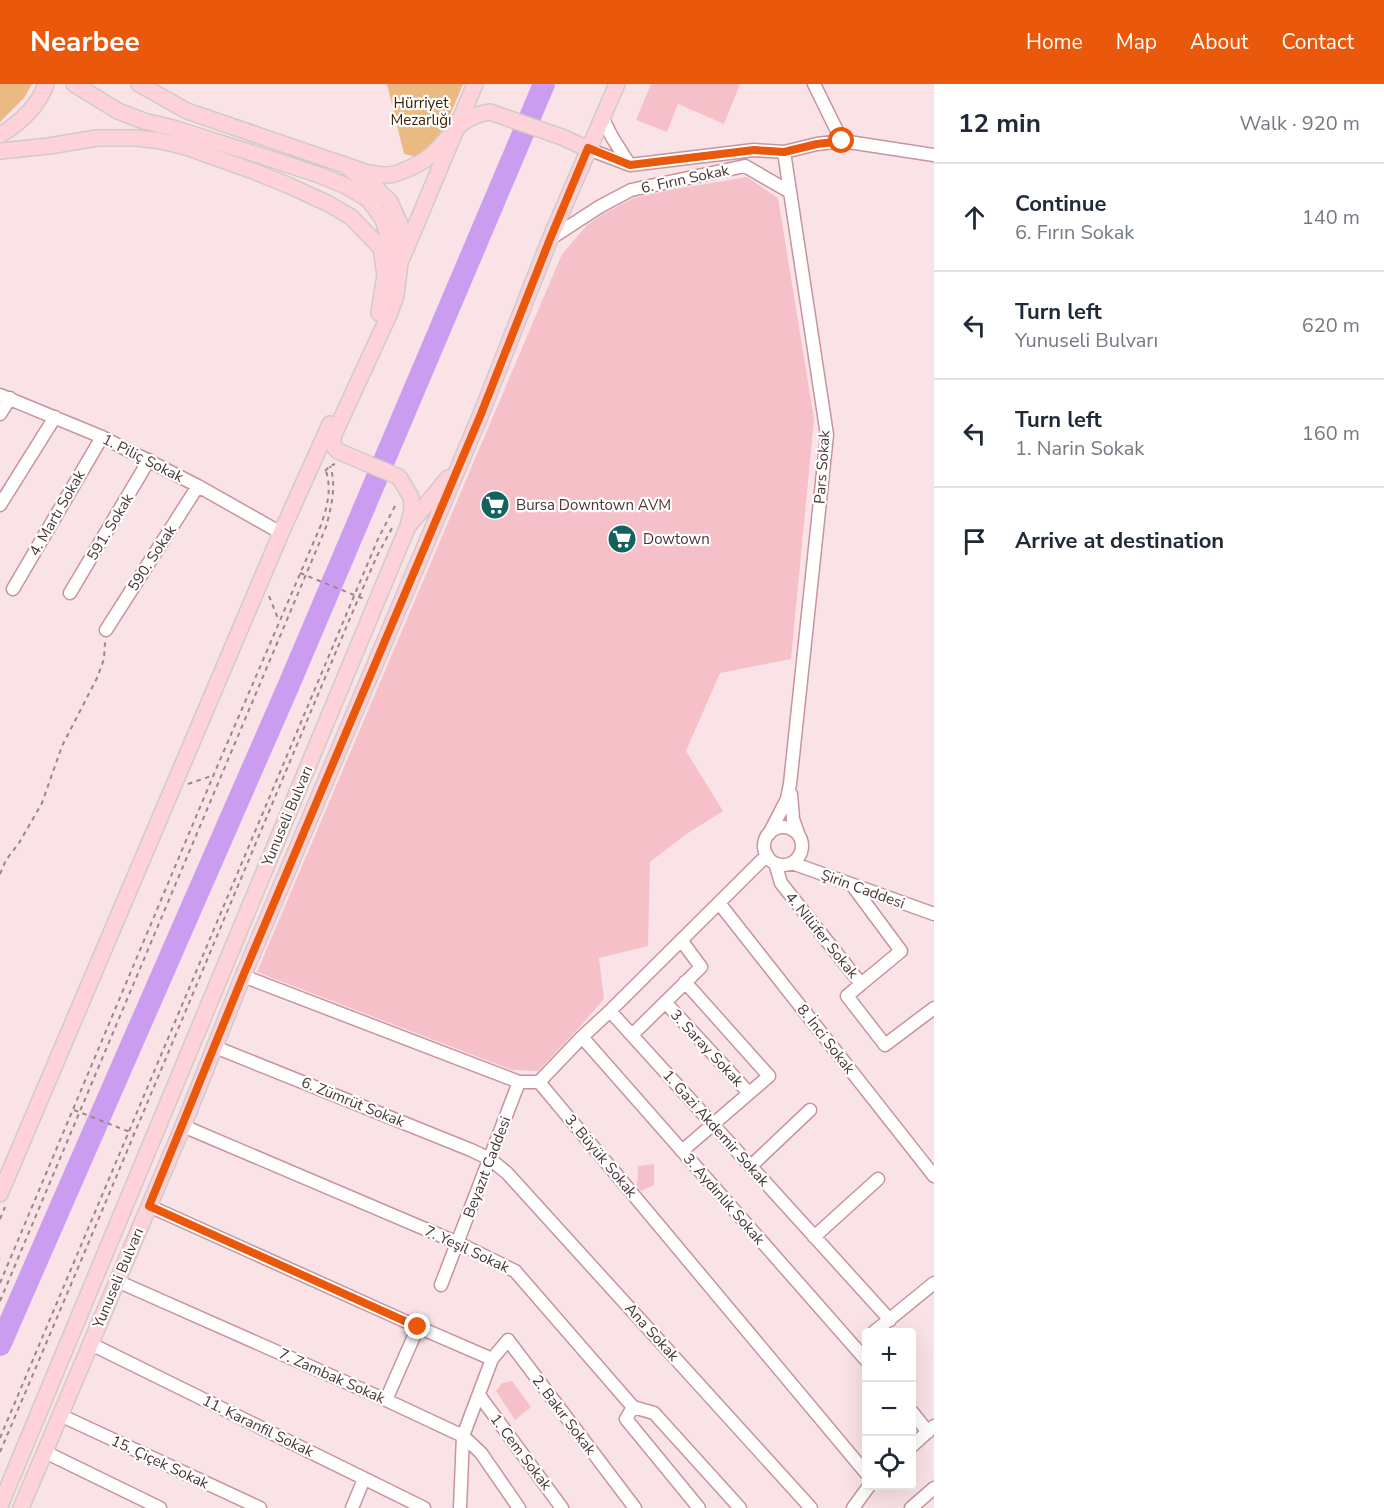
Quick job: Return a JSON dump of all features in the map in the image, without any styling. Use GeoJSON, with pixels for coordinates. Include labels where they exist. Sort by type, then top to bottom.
{"type":"FeatureCollection","features":[{"type":"Feature","properties":{"kind":"main road"},"geometry":{"type":"LineString","coordinates":[[0,135],[32,110],[46,84]]}},
{"type":"Feature","properties":{"kind":"main road"},"geometry":{"type":"LineString","coordinates":[[74,84],[118,111],[319,175],[346,186],[368,199],[383,219],[389,240],[392,261],[390,288]]}},
{"type":"Feature","properties":{"kind":"main road"},"geometry":{"type":"LineString","coordinates":[[139,84],[187,111],[368,173],[388,175],[403,171],[429,157],[457,126],[477,114],[490,111],[588,148]]}},
{"type":"Feature","properties":{"kind":"main road"},"geometry":{"type":"LineString","coordinates":[[0,1194],[281,533],[390,288],[475,84]]}},
{"type":"Feature","properties":{"kind":"main road","name":"Yunuseli Bulvarı"},"geometry":{"type":"LineString","coordinates":[[21,1508],[464,455],[550,239],[617,84]]}},
{"type":"Feature","properties":{"kind":"main road"},"geometry":{"type":"LineString","coordinates":[[0,151],[97,138],[137,138],[186,147],[290,186],[327,202],[351,217],[381,249],[385,275],[379,313]]}},
{"type":"Feature","properties":{"kind":"main road"},"geometry":{"type":"LineString","coordinates":[[343,164],[390,202],[400,224],[400,262],[396,296],[389,315],[332,440],[334,447],[342,457],[402,482],[411,497],[412,510],[408,526]]}},
{"type":"Feature","properties":{"kind":"main road"},"geometry":{"type":"LineString","coordinates":[[408,526],[442,486],[464,455]]}},
{"type":"Feature","properties":{"kind":"main road","name":"Yunuseli Bulvarı"},"geometry":{"type":"LineString","coordinates":[[0,1506],[408,526]]}},
{"type":"Feature","properties":{"kind":"street"},"geometry":{"type":"LineString","coordinates":[[814,84],[842,141]]}},
{"type":"Feature","properties":{"kind":"street"},"geometry":{"type":"LineString","coordinates":[[602,117],[630,165]]}},
{"type":"Feature","properties":{"kind":"street","name":"6. Fırın Sokak"},"geometry":{"type":"LineString","coordinates":[[588,148],[630,165],[754,150],[784,152],[842,141],[934,155]]}},
{"type":"Feature","properties":{"kind":"street","name":"Pars Sokak"},"geometry":{"type":"LineString","coordinates":[[784,152],[827,435],[790,784]]}},
{"type":"Feature","properties":{"kind":"street","name":"6. Fırın Sokak"},"geometry":{"type":"LineString","coordinates":[[550,239],[599,207],[631,190],[745,166],[790,192]]}},
{"type":"Feature","properties":{"kind":"street"},"geometry":{"type":"LineString","coordinates":[[0,414],[5,396]]}},
{"type":"Feature","properties":{"kind":"street","name":"1. Piliç Sokak"},"geometry":{"type":"LineString","coordinates":[[5,396],[102,437],[149,460],[281,533]]}},
{"type":"Feature","properties":{"kind":"street"},"geometry":{"type":"LineString","coordinates":[[0,505],[55,417]]}},
{"type":"Feature","properties":{"kind":"street","name":"4. Martı Sokak"},"geometry":{"type":"LineString","coordinates":[[13,589],[102,437]]}},
{"type":"Feature","properties":{"kind":"street","name":"591. Sokak"},"geometry":{"type":"LineString","coordinates":[[70,593],[149,460]]}},
{"type":"Feature","properties":{"kind":"street","name":"590. Sokak"},"geometry":{"type":"LineString","coordinates":[[106,630],[198,486]]}},
{"type":"Feature","properties":{"kind":"street"},"geometry":{"type":"LineString","coordinates":[[790,784],[793,819],[801,843],[800,854],[792,863],[781,865],[771,859],[764,844],[787,799],[790,784]]}},
{"type":"Feature","properties":{"kind":"street"},"geometry":{"type":"LineString","coordinates":[[769,834],[774,830],[785,828],[791,829],[799,837]]}},
{"type":"Feature","properties":{"kind":"street"},"geometry":{"type":"LineString","coordinates":[[243,976],[519,1082],[539,1082],[719,903],[771,859]]}},
{"type":"Feature","properties":{"kind":"street","name":"4. Nilüfer Sokak"},"geometry":{"type":"LineString","coordinates":[[771,859],[781,883],[861,984],[901,951],[852,885]]}},
{"type":"Feature","properties":{"kind":"street","name":"Şirin Caddesi"},"geometry":{"type":"LineString","coordinates":[[792,863],[934,914]]}},
{"type":"Feature","properties":{"kind":"street","name":"8. İnci Sokak"},"geometry":{"type":"LineString","coordinates":[[719,903],[934,1176]]}},
{"type":"Feature","properties":{"kind":"street"},"geometry":{"type":"LineString","coordinates":[[632,1035],[701,967],[681,940]]}},
{"type":"Feature","properties":{"kind":"street"},"geometry":{"type":"LineString","coordinates":[[682,1151],[769,1076],[685,982]]}},
{"type":"Feature","properties":{"kind":"street"},"geometry":{"type":"LineString","coordinates":[[861,984],[848,996],[885,1046],[934,1008]]}},
{"type":"Feature","properties":{"kind":"street","name":"3. Saray Sokak"},"geometry":{"type":"LineString","coordinates":[[665,1002],[749,1093]]}},
{"type":"Feature","properties":{"kind":"street","name":"1. Gazi Akdemir Sokak"},"geometry":{"type":"LineString","coordinates":[[610,1011],[890,1320]]}},
{"type":"Feature","properties":{"kind":"street","name":"3. Aydınlık Sokak"},"geometry":{"type":"LineString","coordinates":[[582,1037],[862,1355]]}},
{"type":"Feature","properties":{"kind":"street","name":"6. Zümrüt Sokak"},"geometry":{"type":"LineString","coordinates":[[215,1047],[490,1159]]}},
{"type":"Feature","properties":{"kind":"street","name":"Beyazıt Caddesi"},"geometry":{"type":"LineString","coordinates":[[441,1285],[519,1082]]}},
{"type":"Feature","properties":{"kind":"street","name":"3. Büyük Sokak"},"geometry":{"type":"LineString","coordinates":[[539,1082],[862,1467]]}},
{"type":"Feature","properties":{"kind":"street"},"geometry":{"type":"LineString","coordinates":[[751,1166],[810,1110]]}},
{"type":"Feature","properties":{"kind":"street","name":"7. Yeşil Sokak"},"geometry":{"type":"LineString","coordinates":[[183,1126],[458,1243],[515,1271],[633,1407],[654,1413],[740,1508]]}},
{"type":"Feature","properties":{"kind":"street","name":"Ana Sokak"},"geometry":{"type":"LineString","coordinates":[[490,1159],[507,1173],[811,1508]]}},
{"type":"Feature","properties":{"kind":"street"},"geometry":{"type":"LineString","coordinates":[[814,1237],[878,1179]]}},
{"type":"Feature","properties":{"kind":"street"},"geometry":{"type":"LineString","coordinates":[[149,1206],[492,1359],[462,1436],[460,1508]]}},
{"type":"Feature","properties":{"kind":"street","name":"7. Zambak Sokak"},"geometry":{"type":"LineString","coordinates":[[117,1281],[462,1436],[481,1453],[519,1508]]}},
{"type":"Feature","properties":{"kind":"street"},"geometry":{"type":"LineString","coordinates":[[879,1328],[934,1283]]}},
{"type":"Feature","properties":{"kind":"street"},"geometry":{"type":"LineString","coordinates":[[386,1400],[418,1327]]}},
{"type":"Feature","properties":{"kind":"street","name":"2. Bakır Sokak"},"geometry":{"type":"LineString","coordinates":[[492,1359],[508,1340],[635,1508]]}},
{"type":"Feature","properties":{"kind":"street"},"geometry":{"type":"LineString","coordinates":[[856,1348],[862,1343]]}},
{"type":"Feature","properties":{"kind":"street","name":"11. Karanfil Sokak"},"geometry":{"type":"LineString","coordinates":[[91,1344],[424,1508]]}},
{"type":"Feature","properties":{"kind":"street","name":"1. Cem Sokak"},"geometry":{"type":"LineString","coordinates":[[479,1395],[562,1508]]}},
{"type":"Feature","properties":{"kind":"street"},"geometry":{"type":"LineString","coordinates":[[633,1407],[626,1419],[699,1508]]}},
{"type":"Feature","properties":{"kind":"street","name":"15. Çiçek Sokak"},"geometry":{"type":"LineString","coordinates":[[60,1415],[260,1508]]}},
{"type":"Feature","properties":{"kind":"street"},"geometry":{"type":"LineString","coordinates":[[916,1416],[931,1429],[916,1442]]}},
{"type":"Feature","properties":{"kind":"street"},"geometry":{"type":"LineString","coordinates":[[45,1452],[160,1508]]}},
{"type":"Feature","properties":{"kind":"street"},"geometry":{"type":"LineString","coordinates":[[352,1508],[364,1479]]}},
{"type":"Feature","properties":{"kind":"street"},"geometry":{"type":"LineString","coordinates":[[911,1508],[934,1488]]}},
{"type":"Feature","properties":{"kind":"street"},"geometry":{"type":"LineString","coordinates":[[855,1507],[867,1490]]}},
{"type":"Feature","properties":{"kind":"path"},"geometry":{"type":"LineString","coordinates":[[326,470],[342,457]]}},
{"type":"Feature","properties":{"kind":"path"},"geometry":{"type":"LineString","coordinates":[[330,466],[342,457]]}},
{"type":"Feature","properties":{"kind":"path"},"geometry":{"type":"LineString","coordinates":[[320,475],[342,457]]}},
{"type":"Feature","properties":{"kind":"path"},"geometry":{"type":"LineString","coordinates":[[0,1300],[326,527],[331,507],[333,475],[330,466]]}},
{"type":"Feature","properties":{"kind":"path"},"geometry":{"type":"LineString","coordinates":[[0,1283],[326,510],[329,494],[326,470]]}},
{"type":"Feature","properties":{"kind":"path"},"geometry":{"type":"LineString","coordinates":[[0,1438],[402,482]]}},
{"type":"Feature","properties":{"kind":"path"},"geometry":{"type":"LineString","coordinates":[[0,1452],[376,556],[392,527]]}},
{"type":"Feature","properties":{"kind":"path"},"geometry":{"type":"LineString","coordinates":[[300,573],[349,593]]}},
{"type":"Feature","properties":{"kind":"path"},"geometry":{"type":"LineString","coordinates":[[271,588],[269,595],[279,621]]}},
{"type":"Feature","properties":{"kind":"path"},"geometry":{"type":"LineString","coordinates":[[0,874],[6,860],[19,843],[42,803],[62,746],[97,678],[104,658],[106,630]]}},
{"type":"Feature","properties":{"kind":"path"},"geometry":{"type":"LineString","coordinates":[[73,1110],[135,1134]]}},
{"type":"Feature","properties":{"kind":"green space"},"geometry":{"type":"Polygon","coordinates":[[[0,84],[32,84],[24,98],[0,122],[0,84]]]}},
{"type":"Feature","properties":{"kind":"green space","name":"Hürriyet Mezarlığı"},"geometry":{"type":"Polygon","coordinates":[[[387,84],[463,84],[438,137],[422,153],[414,156],[404,154],[387,84]]]}},
{"type":"Feature","properties":{"kind":"building"},"geometry":{"type":"Polygon","coordinates":[[[651,84],[740,84],[724,124],[678,104],[667,132],[636,120],[651,84]]]}},
{"type":"Feature","properties":{"kind":"building","name":"Dowtown"},"geometry":{"type":"Polygon","coordinates":[[[747,177],[778,198],[814,419],[791,659],[720,673],[686,751],[723,811],[685,835],[650,862],[648,946],[599,958],[604,999],[538,1071],[512,1070],[257,972],[562,254],[587,225],[634,198],[747,177]]]}},
{"type":"Feature","properties":{"kind":"building"},"geometry":{"type":"Polygon","coordinates":[[[654,1164],[654,1185],[641,1191],[637,1186],[638,1166],[654,1164]]]}},
{"type":"Feature","properties":{"kind":"building"},"geometry":{"type":"Polygon","coordinates":[[[512,1381],[531,1407],[515,1420],[496,1391],[502,1383],[512,1381]]]}},
{"type":"Feature","properties":{"kind":"waterway"},"geometry":{"type":"LineString","coordinates":[[0,1345],[288,687],[544,84]]}},
{"type":"Feature","properties":{"kind":"place","name":"Bursa Downtown AVM"},"geometry":{"type":"Point","coordinates":[495,505]}},
{"type":"Feature","properties":{"kind":"place","name":"Dowtown"},"geometry":{"type":"Point","coordinates":[622,539]}},
{"type":"Feature","properties":{"kind":"route"},"geometry":{"type":"LineString","coordinates":[[418,1327],[149,1206],[243,976],[481,414],[588,148],[630,165],[754,150],[784,152],[842,141]]}}]}
